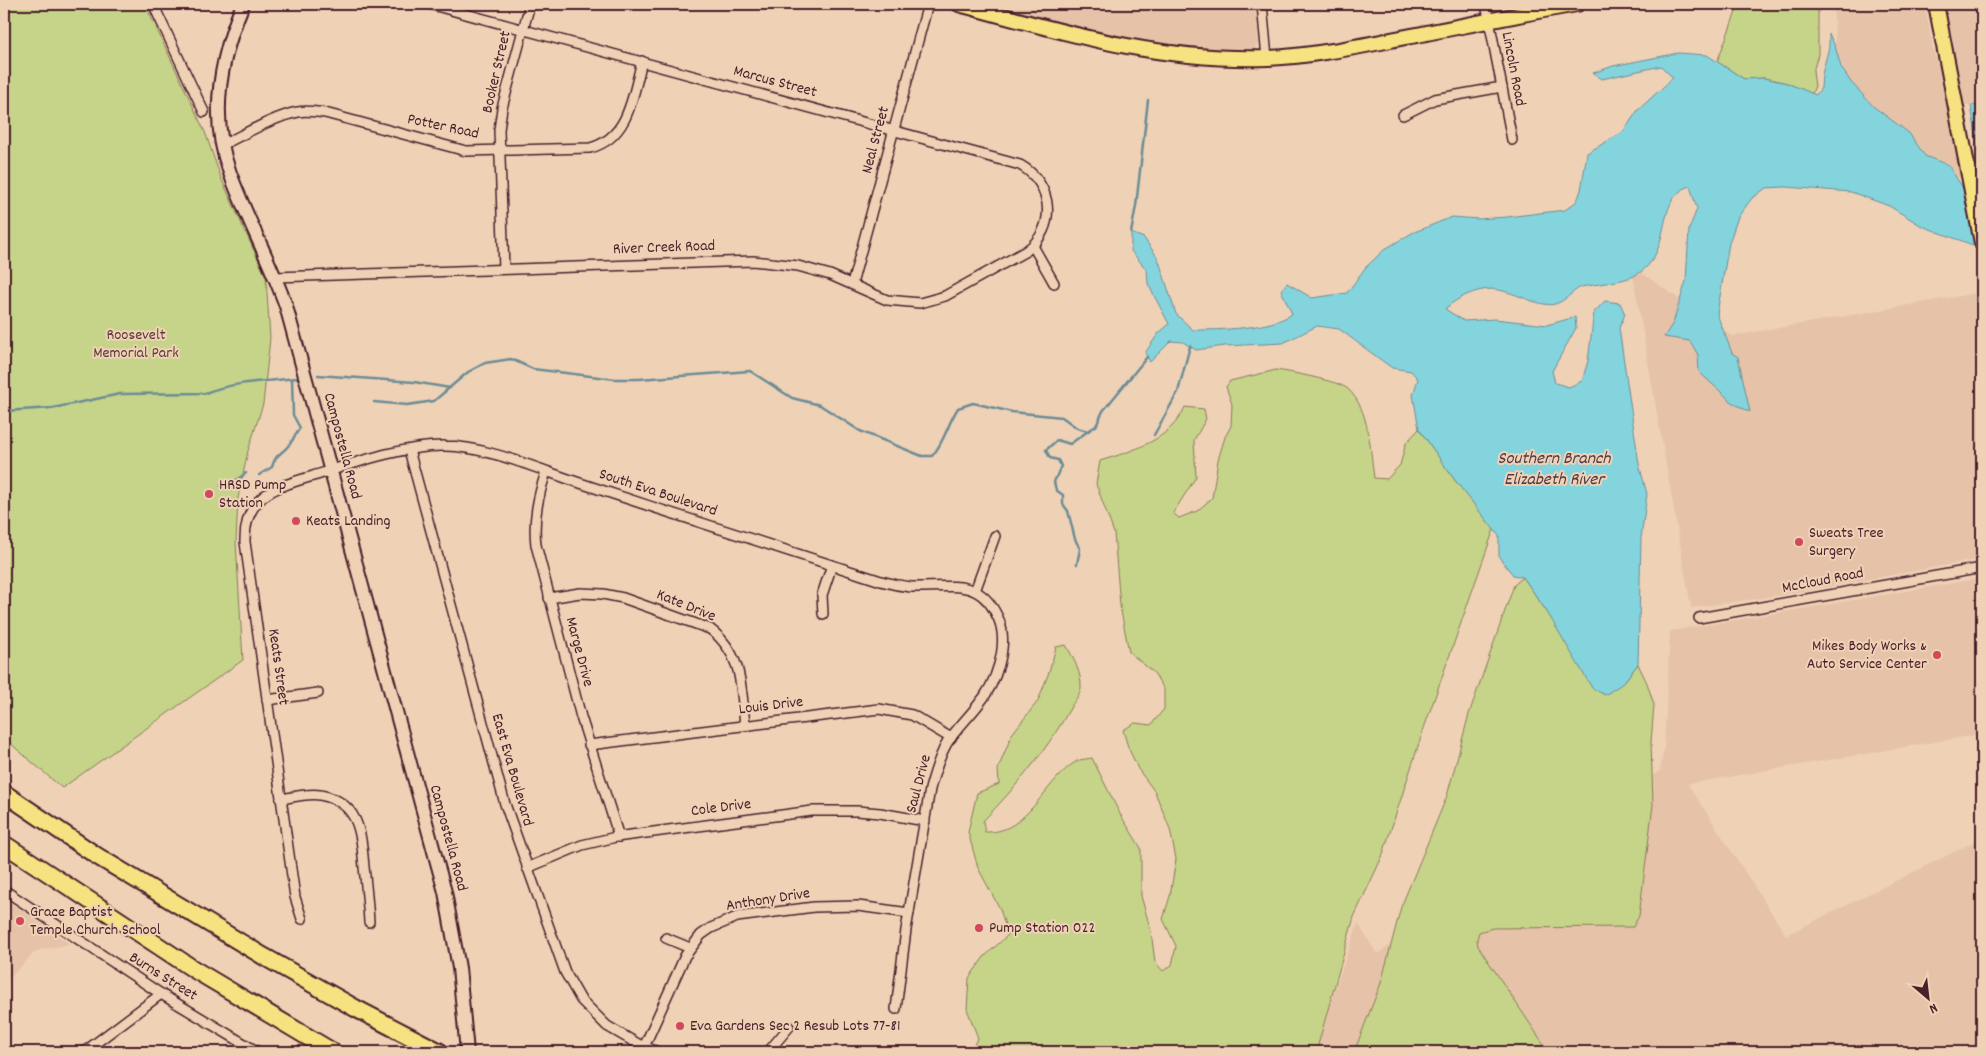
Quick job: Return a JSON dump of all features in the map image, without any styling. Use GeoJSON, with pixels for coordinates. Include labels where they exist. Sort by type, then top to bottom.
{"type":"FeatureCollection","features":[{"type":"Feature","properties":{"kind":"highway"},"geometry":{"type":"LineString","coordinates":[[4,781],[157,891]]}},
{"type":"Feature","properties":{"kind":"highway"},"geometry":{"type":"LineString","coordinates":[[4,794],[97,856],[271,960],[355,1008],[440,1052]]}},
{"type":"Feature","properties":{"kind":"highway"},"geometry":{"type":"LineString","coordinates":[[4,844],[196,970],[333,1052]]}},
{"type":"Feature","properties":{"kind":"highway"},"geometry":{"type":"LineString","coordinates":[[4,850],[78,894]]}},
{"type":"Feature","properties":{"kind":"main road","name":"Campostella Road"},"geometry":{"type":"LineString","coordinates":[[243,4],[227,47],[221,74],[218,103],[222,145],[229,172],[275,276],[286,306],[332,470],[445,892],[459,968],[467,1051]]}},
{"type":"Feature","properties":{"kind":"main road"},"geometry":{"type":"LineString","coordinates":[[959,4],[1095,40],[1143,50],[1188,56],[1267,58],[1330,51],[1577,4]]}},
{"type":"Feature","properties":{"kind":"main road"},"geometry":{"type":"LineString","coordinates":[[1936,4],[1981,238]]}},
{"type":"Feature","properties":{"kind":"street"},"geometry":{"type":"LineString","coordinates":[[153,4],[204,112]]}},
{"type":"Feature","properties":{"kind":"street","name":"Marcus Street"},"geometry":{"type":"LineString","coordinates":[[429,4],[1010,161],[1026,168],[1036,176],[1042,185],[1047,200],[1048,212],[1044,228],[1041,237],[1032,246]]}},
{"type":"Feature","properties":{"kind":"street","name":"Booker Street"},"geometry":{"type":"LineString","coordinates":[[504,268],[500,151],[502,108],[530,4]]}},
{"type":"Feature","properties":{"kind":"street","name":"Neal Street"},"geometry":{"type":"LineString","coordinates":[[852,284],[928,4]]}},
{"type":"Feature","properties":{"kind":"street"},"geometry":{"type":"LineString","coordinates":[[1262,4],[1267,58]]}},
{"type":"Feature","properties":{"kind":"street","name":"Lincoln Road"},"geometry":{"type":"LineString","coordinates":[[1486,4],[1512,140]]}},
{"type":"Feature","properties":{"kind":"street","name":"Potter Road"},"geometry":{"type":"LineString","coordinates":[[222,145],[285,116],[311,111],[466,150],[500,151],[590,148],[603,143],[618,131],[624,123],[642,61]]}},
{"type":"Feature","properties":{"kind":"street"},"geometry":{"type":"LineString","coordinates":[[1402,115],[1435,99],[1502,87]]}},
{"type":"Feature","properties":{"kind":"street"},"geometry":{"type":"LineString","coordinates":[[1032,246],[1054,283]]}},
{"type":"Feature","properties":{"kind":"street","name":"River Creek Road"},"geometry":{"type":"LineString","coordinates":[[275,276],[753,261],[798,266],[852,284],[887,300],[920,303],[946,296],[1026,252],[1032,246]]}},
{"type":"Feature","properties":{"kind":"street","name":"South Eva Boulevard"},"geometry":{"type":"LineString","coordinates":[[332,470],[430,446],[465,447],[895,585],[965,588],[975,591]]}},
{"type":"Feature","properties":{"kind":"street","name":"East Eva Boulevard"},"geometry":{"type":"LineString","coordinates":[[409,450],[505,804],[565,972],[581,1000],[607,1026],[644,1047],[658,1052]]}},
{"type":"Feature","properties":{"kind":"street","name":"Keats Street"},"geometry":{"type":"LineString","coordinates":[[302,920],[295,897],[281,799],[245,542],[246,525],[257,503],[270,491],[332,470]]}},
{"type":"Feature","properties":{"kind":"street","name":"Marge Drive"},"geometry":{"type":"LineString","coordinates":[[546,472],[536,505],[535,533],[540,563],[589,745],[618,837]]}},
{"type":"Feature","properties":{"kind":"street"},"geometry":{"type":"LineString","coordinates":[[975,591],[995,536]]}},
{"type":"Feature","properties":{"kind":"street"},"geometry":{"type":"LineString","coordinates":[[824,614],[822,595],[832,565]]}},
{"type":"Feature","properties":{"kind":"street","name":"McCloud Road"},"geometry":{"type":"LineString","coordinates":[[1699,618],[1982,568]]}},
{"type":"Feature","properties":{"kind":"street","name":"Saul Drive"},"geometry":{"type":"LineString","coordinates":[[896,1010],[909,913],[935,770],[951,738],[979,704],[987,691],[998,668],[1001,653],[1002,636],[995,611],[989,602],[975,591]]}},
{"type":"Feature","properties":{"kind":"street","name":"Kate Drive"},"geometry":{"type":"LineString","coordinates":[[549,598],[580,594],[603,594],[623,598],[710,629],[721,637],[735,658],[745,725]]}},
{"type":"Feature","properties":{"kind":"street"},"geometry":{"type":"LineString","coordinates":[[267,700],[318,693]]}},
{"type":"Feature","properties":{"kind":"street","name":"Louis Drive"},"geometry":{"type":"LineString","coordinates":[[589,745],[879,709],[912,715],[951,738]]}},
{"type":"Feature","properties":{"kind":"street"},"geometry":{"type":"LineString","coordinates":[[281,799],[310,795],[328,797],[341,803],[354,816],[360,831],[369,922]]}},
{"type":"Feature","properties":{"kind":"street","name":"Cole Drive"},"geometry":{"type":"LineString","coordinates":[[527,868],[582,846],[618,837],[812,811],[880,813],[925,821]]}},
{"type":"Feature","properties":{"kind":"street","name":"Burns Street"},"geometry":{"type":"LineString","coordinates":[[4,890],[161,994],[258,1052]]}},
{"type":"Feature","properties":{"kind":"street","name":"Anthony Drive"},"geometry":{"type":"LineString","coordinates":[[644,1047],[690,948],[712,928],[737,917],[814,907],[858,906],[909,913]]}},
{"type":"Feature","properties":{"kind":"street"},"geometry":{"type":"LineString","coordinates":[[666,938],[690,948]]}},
{"type":"Feature","properties":{"kind":"street"},"geometry":{"type":"LineString","coordinates":[[84,1052],[161,994]]}},
{"type":"Feature","properties":{"kind":"street"},"geometry":{"type":"LineString","coordinates":[[768,1052],[789,1027]]}},
{"type":"Feature","properties":{"kind":"shaded area"},"geometry":{"type":"Polygon","coordinates":[[[986,4],[1256,4],[1259,43],[1253,51],[1244,54],[1140,45],[986,4]]]}},
{"type":"Feature","properties":{"kind":"shaded area"},"geometry":{"type":"Polygon","coordinates":[[[1833,4],[1925,4],[1933,49],[1947,93],[1963,177],[1956,178],[1948,165],[1925,156],[1909,133],[1874,107],[1850,81],[1836,54],[1833,4]]]}},
{"type":"Feature","properties":{"kind":"shaded area"},"geometry":{"type":"Polygon","coordinates":[[[1941,4],[1982,4],[1982,107],[1971,105],[1962,107],[1941,4]]]}},
{"type":"Feature","properties":{"kind":"shaded area"},"geometry":{"type":"Polygon","coordinates":[[[1631,265],[1732,336],[1982,292],[1982,559],[1763,598],[1691,608],[1631,265]]]}},
{"type":"Feature","properties":{"kind":"shaded area"},"geometry":{"type":"Polygon","coordinates":[[[1982,578],[1982,734],[1688,784],[1786,935],[1982,838],[1982,1052],[1313,1052],[1358,923],[1377,954],[1660,771],[1664,747],[1670,631],[1982,578]]]}},
{"type":"Feature","properties":{"kind":"shaded area","name":"Grace Baptist Temple Church School"},"geometry":{"type":"Polygon","coordinates":[[[4,898],[70,944],[36,951],[4,984],[4,898]]]}},
{"type":"Feature","properties":{"kind":"green space","name":"Roosevelt Memorial Park"},"geometry":{"type":"Polygon","coordinates":[[[4,4],[145,4],[205,132],[221,178],[266,277],[270,338],[263,404],[248,451],[238,498],[236,542],[243,660],[62,788],[4,738],[4,4]]]}},
{"type":"Feature","properties":{"kind":"green space"},"geometry":{"type":"Polygon","coordinates":[[[1739,4],[1818,4],[1818,54],[1813,72],[1815,86],[1812,94],[1787,83],[1764,78],[1744,79],[1717,62],[1739,4]]]}},
{"type":"Feature","properties":{"kind":"green space"},"geometry":{"type":"Polygon","coordinates":[[[1276,370],[1325,380],[1348,389],[1361,408],[1365,419],[1374,478],[1387,479],[1400,465],[1406,443],[1419,429],[1454,479],[1494,529],[1423,731],[1382,857],[1354,917],[1316,1052],[969,1052],[978,1038],[967,1009],[969,978],[984,957],[1008,935],[1000,909],[978,868],[968,832],[977,793],[999,784],[998,769],[1012,734],[1038,701],[1056,647],[1066,645],[1080,677],[1080,693],[1043,751],[983,821],[985,832],[1000,831],[1013,825],[1025,816],[1066,769],[1077,761],[1092,758],[1120,814],[1141,848],[1141,896],[1151,931],[1155,962],[1163,971],[1172,965],[1176,946],[1163,919],[1170,896],[1176,859],[1170,829],[1155,792],[1138,769],[1123,730],[1135,723],[1151,725],[1164,709],[1164,689],[1154,673],[1129,652],[1120,606],[1114,533],[1096,484],[1100,461],[1149,443],[1170,428],[1179,418],[1185,407],[1204,409],[1206,419],[1194,440],[1196,477],[1173,513],[1179,518],[1197,511],[1212,498],[1218,460],[1225,437],[1231,426],[1232,404],[1226,387],[1230,381],[1276,370]]]}},
{"type":"Feature","properties":{"kind":"green space"},"geometry":{"type":"Polygon","coordinates":[[[1523,577],[1547,612],[1623,683],[1638,664],[1647,683],[1654,705],[1651,742],[1653,805],[1639,916],[1633,927],[1493,928],[1479,932],[1478,946],[1549,1052],[1354,1052],[1381,983],[1401,907],[1447,796],[1469,714],[1514,585],[1523,577]]]}},
{"type":"Feature","properties":{"kind":"water","name":"Southern Branch Elizabeth River"},"geometry":{"type":"Polygon","coordinates":[[[1829,34],[1835,46],[1841,67],[1850,81],[1874,107],[1909,133],[1925,156],[1948,165],[1963,188],[1978,247],[1922,226],[1889,206],[1851,192],[1785,187],[1766,188],[1752,198],[1738,217],[1729,243],[1717,314],[1732,353],[1738,357],[1750,412],[1733,403],[1699,372],[1698,355],[1690,341],[1664,337],[1673,323],[1686,281],[1689,229],[1697,209],[1690,186],[1678,193],[1671,203],[1655,255],[1647,267],[1634,276],[1581,287],[1559,303],[1553,305],[1538,303],[1492,289],[1477,291],[1456,300],[1445,309],[1464,321],[1495,319],[1547,325],[1575,317],[1576,328],[1552,371],[1555,383],[1569,387],[1582,381],[1588,361],[1594,312],[1605,301],[1620,303],[1625,314],[1619,328],[1639,464],[1647,494],[1641,538],[1638,664],[1623,683],[1605,695],[1592,688],[1547,612],[1523,577],[1513,575],[1499,557],[1499,536],[1454,479],[1419,429],[1413,395],[1418,379],[1411,371],[1392,368],[1339,329],[1317,326],[1283,343],[1225,346],[1196,350],[1183,342],[1171,341],[1150,362],[1145,353],[1158,334],[1169,324],[1148,284],[1147,270],[1131,251],[1131,233],[1144,238],[1158,258],[1176,314],[1193,330],[1244,328],[1271,323],[1292,314],[1281,290],[1287,283],[1312,298],[1347,293],[1365,268],[1385,249],[1412,233],[1452,217],[1478,219],[1565,210],[1577,201],[1581,190],[1587,153],[1623,132],[1638,110],[1673,78],[1661,66],[1602,79],[1593,73],[1613,66],[1678,53],[1707,55],[1744,79],[1764,78],[1787,83],[1816,95],[1821,88],[1822,74],[1829,47],[1829,34]]]}},
{"type":"Feature","properties":{"kind":"water"},"geometry":{"type":"Polygon","coordinates":[[[1971,105],[1982,107],[1982,175],[1971,105]]]}},
{"type":"Feature","properties":{"kind":"waterway"},"geometry":{"type":"LineString","coordinates":[[1131,233],[1136,206],[1148,100]]}},
{"type":"Feature","properties":{"kind":"waterway"},"geometry":{"type":"LineString","coordinates":[[1154,435],[1178,392],[1190,346]]}},
{"type":"Feature","properties":{"kind":"waterway"},"geometry":{"type":"LineString","coordinates":[[374,402],[407,405],[434,401],[468,372],[485,363],[511,359],[533,369],[615,379],[750,371],[792,398],[820,405],[860,431],[922,456],[932,456],[940,445],[958,408],[973,403],[1012,412],[1062,417],[1077,428],[1088,431],[1096,426],[1103,411],[1147,357]]}},
{"type":"Feature","properties":{"kind":"waterway"},"geometry":{"type":"LineString","coordinates":[[318,375],[414,382],[450,388]]}},
{"type":"Feature","properties":{"kind":"waterway"},"geometry":{"type":"LineString","coordinates":[[4,411],[53,408],[120,394],[205,393],[239,384],[298,378]]}},
{"type":"Feature","properties":{"kind":"waterway"},"geometry":{"type":"LineString","coordinates":[[259,475],[272,467],[277,457],[289,445],[300,428],[293,415],[292,379]]}},
{"type":"Feature","properties":{"kind":"waterway"},"geometry":{"type":"LineString","coordinates":[[1077,564],[1080,549],[1075,539],[1068,511],[1063,504],[1063,495],[1056,490],[1054,482],[1061,466],[1058,460],[1050,458],[1046,450],[1057,440],[1070,444],[1088,431]]}},
{"type":"Feature","properties":{"kind":"waterway"},"geometry":{"type":"LineString","coordinates":[[221,486],[234,482],[246,473]]}},
{"type":"Feature","properties":{"kind":"place","name":"HRSD Pump Station"},"geometry":{"type":"Point","coordinates":[209,494]}},
{"type":"Feature","properties":{"kind":"place","name":"Keats Landing"},"geometry":{"type":"Point","coordinates":[296,521]}},
{"type":"Feature","properties":{"kind":"place","name":"Sweats Tree Surgery"},"geometry":{"type":"Point","coordinates":[1799,542]}},
{"type":"Feature","properties":{"kind":"place","name":"Mikes Body Works & Auto Service Center"},"geometry":{"type":"Point","coordinates":[1937,655]}},
{"type":"Feature","properties":{"kind":"place","name":"Grace Baptist Temple Church School"},"geometry":{"type":"Point","coordinates":[20,921]}},
{"type":"Feature","properties":{"kind":"place","name":"Pump Station 022"},"geometry":{"type":"Point","coordinates":[979,928]}},
{"type":"Feature","properties":{"kind":"place","name":"Eva Gardens Sec 2 Resub Lots 77-81"},"geometry":{"type":"Point","coordinates":[680,1026]}}]}
